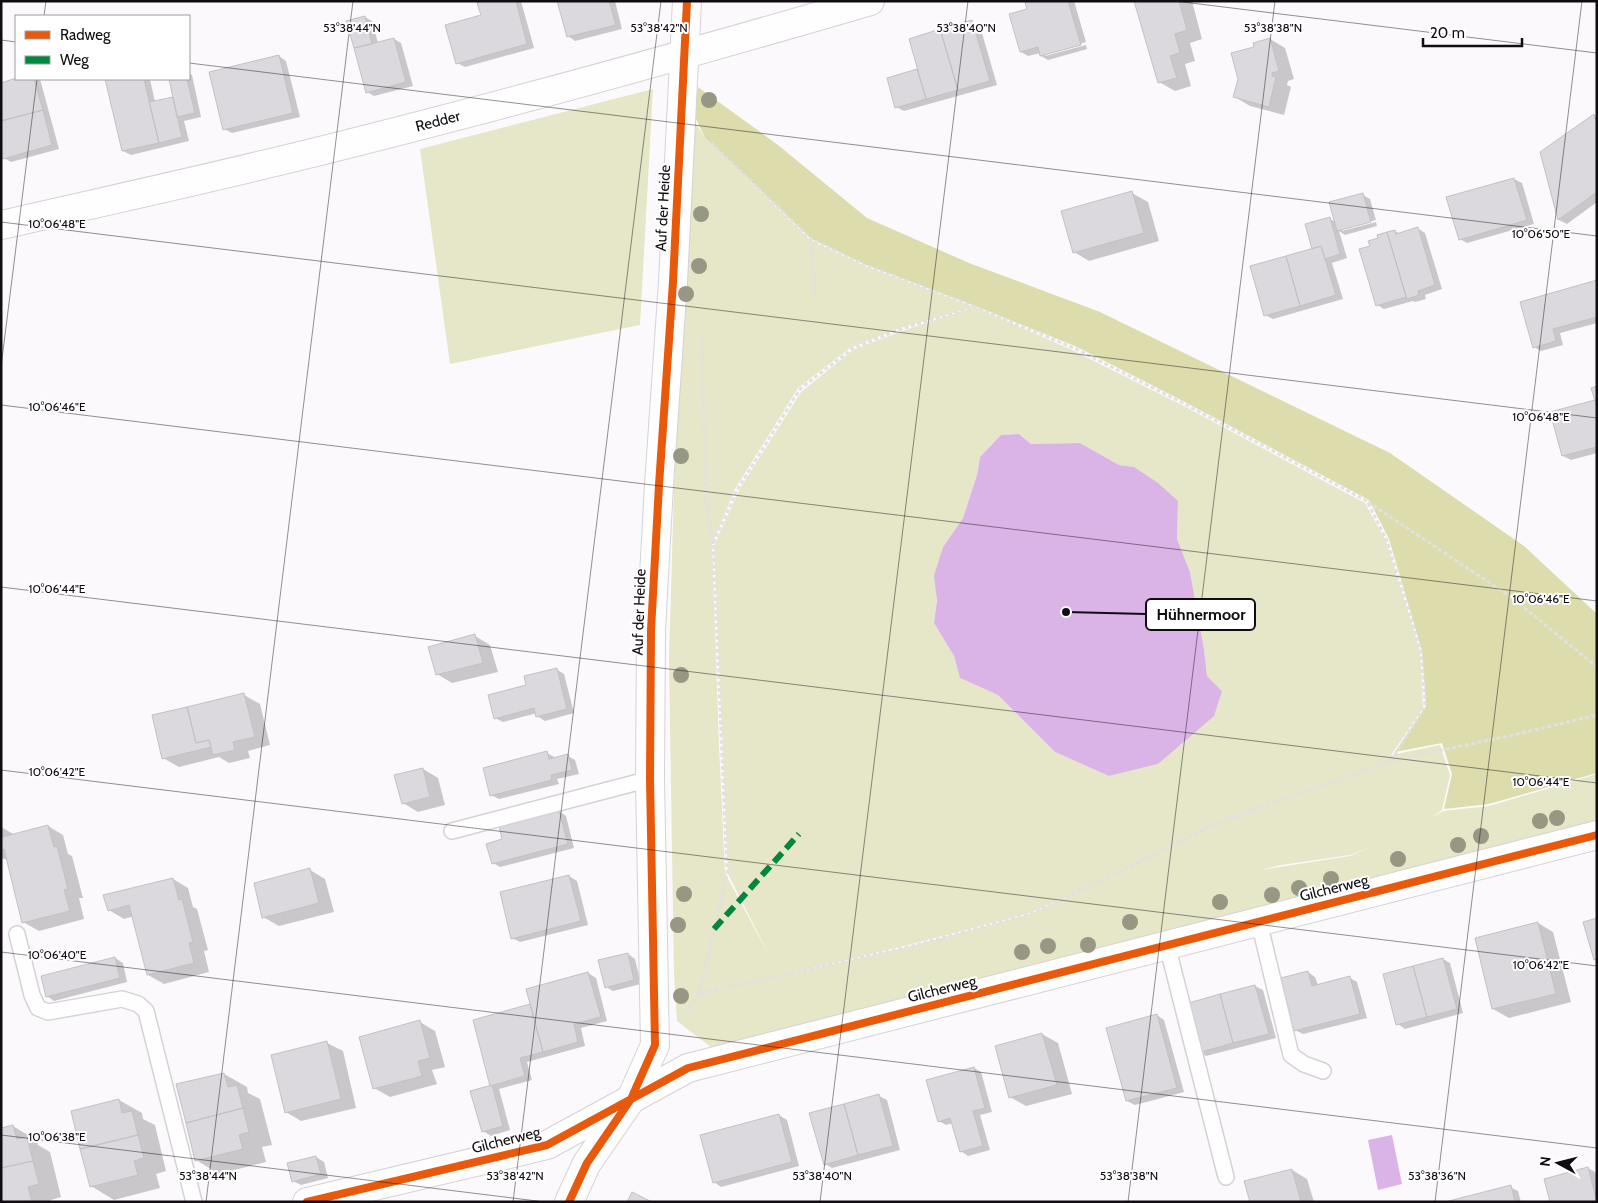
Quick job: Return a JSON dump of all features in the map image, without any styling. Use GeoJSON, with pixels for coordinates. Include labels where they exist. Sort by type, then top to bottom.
{"type":"FeatureCollection","features":[{"type":"Feature","properties":{"kind":"street","name":"Auf der Heide"},"geometry":{"type":"LineString","coordinates":[[568,1202],[587,1163],[632,1099],[655,1045],[650,778],[651,630],[673,282],[687,1]]}},
{"type":"Feature","properties":{"kind":"street","name":"Redder"},"geometry":{"type":"LineString","coordinates":[[1,225],[342,146],[684,56],[870,1]]}},
{"type":"Feature","properties":{"kind":"street","name":"Gilcherweg"},"geometry":{"type":"LineString","coordinates":[[307,1202],[547,1145],[688,1068],[1597,835]]}},
{"type":"Feature","properties":{"kind":"lane"},"geometry":{"type":"LineString","coordinates":[[452,831],[650,778]]}},
{"type":"Feature","properties":{"kind":"lane"},"geometry":{"type":"LineString","coordinates":[[1259,922],[1291,1055],[1304,1064],[1323,1071]]}},
{"type":"Feature","properties":{"kind":"lane"},"geometry":{"type":"LineString","coordinates":[[17,934],[32,995],[38,1008],[48,1012],[122,999],[138,1004],[146,1011],[194,1202]]}},
{"type":"Feature","properties":{"kind":"lane"},"geometry":{"type":"LineString","coordinates":[[1167,946],[1226,1176]]}},
{"type":"Feature","properties":{"kind":"path"},"geometry":{"type":"LineString","coordinates":[[705,138],[811,239],[865,265],[975,307],[1074,348],[1181,402],[1367,502],[1510,597],[1597,667]]}},
{"type":"Feature","properties":{"kind":"path"},"geometry":{"type":"LineString","coordinates":[[811,239],[815,297]]}},
{"type":"Feature","properties":{"kind":"path"},"geometry":{"type":"LineString","coordinates":[[713,544],[737,490],[800,390],[852,350],[901,329],[975,307]]}},
{"type":"Feature","properties":{"kind":"path"},"geometry":{"type":"LineString","coordinates":[[684,1019],[699,994],[726,874],[713,544],[706,498],[702,338]]}},
{"type":"Feature","properties":{"kind":"path"},"geometry":{"type":"LineString","coordinates":[[1367,502],[1387,541],[1421,651],[1425,706],[1391,761]]}},
{"type":"Feature","properties":{"kind":"path"},"geometry":{"type":"LineString","coordinates":[[699,994],[912,946],[1029,914],[1217,824],[1391,761],[1597,715]]}},
{"type":"Feature","properties":{"kind":"green space"},"geometry":{"type":"Polygon","coordinates":[[[698,87],[778,145],[867,218],[969,263],[1100,312],[1390,453],[1524,546],[1597,614],[1597,773],[1489,804],[1444,809],[1452,774],[1442,743],[1395,752],[1426,706],[1422,651],[1389,539],[1369,500],[1075,346],[866,265],[811,239],[705,138],[694,115],[698,87]]]}},
{"type":"Feature","properties":{"kind":"green space"},"geometry":{"type":"Polygon","coordinates":[[[653,89],[640,325],[450,364],[420,149],[653,89]]]}},
{"type":"Feature","properties":{"kind":"green space"},"geometry":{"type":"Polygon","coordinates":[[[693,119],[705,138],[810,240],[865,266],[974,307],[900,328],[850,348],[798,388],[735,489],[712,544],[725,873],[771,959],[728,874],[714,546],[739,490],[801,392],[853,350],[902,331],[975,307],[1072,350],[1180,404],[1365,503],[1386,541],[1420,651],[1423,708],[1391,755],[1440,745],[1450,775],[1442,810],[1431,818],[1443,811],[1489,806],[1597,774],[1597,826],[712,1048],[677,1021],[674,975],[669,660],[674,486],[693,119]],[[1019,434],[1001,435],[980,457],[977,475],[963,518],[943,547],[934,623],[954,656],[960,678],[998,695],[1055,752],[1109,776],[1158,764],[1222,691],[1207,676],[1190,572],[1177,539],[1178,501],[1134,467],[1119,465],[1080,443],[1031,444],[1019,434]],[[1373,846],[1350,855],[1260,870],[1350,856],[1373,846]],[[1080,891],[1029,913],[780,976],[912,946],[1030,914],[1080,891]]]}},
{"type":"Feature","properties":{"kind":"shaded area"},"geometry":{"type":"Polygon","coordinates":[[[1019,434],[1031,444],[1080,443],[1119,465],[1134,467],[1158,483],[1178,501],[1177,539],[1190,572],[1207,676],[1222,691],[1214,716],[1158,764],[1109,776],[1055,752],[998,695],[960,678],[954,656],[934,623],[937,600],[934,576],[943,547],[963,518],[977,475],[980,457],[1001,435],[1019,434]]]}},
{"type":"Feature","properties":{"kind":"shaded area"},"geometry":{"type":"Polygon","coordinates":[[[1392,1135],[1402,1184],[1378,1190],[1368,1140],[1392,1135]]]}},
{"type":"Feature","properties":{"kind":"building"},"geometry":{"type":"Polygon","coordinates":[[[483,1],[516,1],[527,44],[456,64],[445,25],[481,15],[477,3],[483,1]]]}},
{"type":"Feature","properties":{"kind":"building"},"geometry":{"type":"Polygon","coordinates":[[[557,1],[609,1],[616,25],[567,37],[557,1]]]}},
{"type":"Feature","properties":{"kind":"building"},"geometry":{"type":"Polygon","coordinates":[[[1030,1],[1068,1],[1081,45],[1040,56],[1038,47],[1020,52],[1009,14],[1027,9],[1025,3],[1030,1]]]}},
{"type":"Feature","properties":{"kind":"building"},"geometry":{"type":"Polygon","coordinates":[[[1134,1],[1179,1],[1187,30],[1175,34],[1180,53],[1170,56],[1177,78],[1158,83],[1134,1]]]}},
{"type":"Feature","properties":{"kind":"building"},"geometry":{"type":"Polygon","coordinates":[[[365,16],[372,44],[354,48],[346,21],[365,16]]]}},
{"type":"Feature","properties":{"kind":"building"},"geometry":{"type":"Polygon","coordinates":[[[972,20],[990,81],[958,90],[940,29],[972,20]]]}},
{"type":"Feature","properties":{"kind":"building"},"geometry":{"type":"Polygon","coordinates":[[[940,29],[958,90],[926,99],[909,39],[940,29]]]}},
{"type":"Feature","properties":{"kind":"building"},"geometry":{"type":"Polygon","coordinates":[[[394,38],[406,82],[366,93],[354,48],[394,38]]]}},
{"type":"Feature","properties":{"kind":"building"},"geometry":{"type":"Polygon","coordinates":[[[1270,38],[1279,71],[1272,73],[1272,76],[1276,77],[1269,107],[1233,97],[1238,79],[1231,53],[1254,47],[1253,43],[1270,38]]]}},
{"type":"Feature","properties":{"kind":"building"},"geometry":{"type":"Polygon","coordinates":[[[279,55],[293,113],[223,130],[209,72],[279,55]]]}},
{"type":"Feature","properties":{"kind":"building"},"geometry":{"type":"Polygon","coordinates":[[[917,69],[926,99],[895,108],[887,78],[917,69]]]}},
{"type":"Feature","properties":{"kind":"building"},"geometry":{"type":"Polygon","coordinates":[[[15,78],[15,80],[34,80],[43,110],[1,121],[1,83],[15,78]]]}},
{"type":"Feature","properties":{"kind":"building"},"geometry":{"type":"Polygon","coordinates":[[[105,80],[144,80],[159,143],[122,151],[105,80]]]}},
{"type":"Feature","properties":{"kind":"building"},"geometry":{"type":"Polygon","coordinates":[[[169,80],[187,80],[195,113],[177,117],[169,80]]]}},
{"type":"Feature","properties":{"kind":"building"},"geometry":{"type":"Polygon","coordinates":[[[173,97],[182,137],[159,143],[149,102],[173,97]]]}},
{"type":"Feature","properties":{"kind":"building"},"geometry":{"type":"Polygon","coordinates":[[[43,110],[52,145],[3,159],[1,154],[1,121],[43,110]]]}},
{"type":"Feature","properties":{"kind":"building"},"geometry":{"type":"Polygon","coordinates":[[[1594,114],[1597,125],[1597,192],[1558,220],[1540,152],[1594,114]]]}},
{"type":"Feature","properties":{"kind":"building"},"geometry":{"type":"Polygon","coordinates":[[[1514,178],[1527,220],[1459,240],[1446,197],[1514,178]]]}},
{"type":"Feature","properties":{"kind":"building"},"geometry":{"type":"Polygon","coordinates":[[[1132,191],[1144,233],[1073,253],[1061,211],[1132,191]]]}},
{"type":"Feature","properties":{"kind":"building"},"geometry":{"type":"Polygon","coordinates":[[[1363,193],[1371,222],[1337,231],[1329,202],[1363,193]]]}},
{"type":"Feature","properties":{"kind":"building"},"geometry":{"type":"Polygon","coordinates":[[[1330,217],[1340,254],[1325,259],[1321,246],[1312,249],[1305,224],[1330,217]]]}},
{"type":"Feature","properties":{"kind":"building"},"geometry":{"type":"Polygon","coordinates":[[[1418,227],[1435,285],[1418,291],[1419,295],[1407,299],[1387,232],[1395,230],[1396,234],[1418,227]]]}},
{"type":"Feature","properties":{"kind":"building"},"geometry":{"type":"Polygon","coordinates":[[[1387,232],[1406,297],[1376,306],[1359,249],[1370,246],[1368,241],[1378,238],[1377,235],[1387,232]]]}},
{"type":"Feature","properties":{"kind":"building"},"geometry":{"type":"Polygon","coordinates":[[[1321,246],[1336,295],[1300,306],[1286,256],[1321,246]]]}},
{"type":"Feature","properties":{"kind":"building"},"geometry":{"type":"Polygon","coordinates":[[[1286,256],[1300,306],[1264,316],[1250,266],[1286,256]]]}},
{"type":"Feature","properties":{"kind":"building"},"geometry":{"type":"Polygon","coordinates":[[[1597,280],[1597,317],[1553,329],[1556,341],[1533,348],[1520,302],[1597,280]]]}},
{"type":"Feature","properties":{"kind":"building"},"geometry":{"type":"Polygon","coordinates":[[[1597,386],[1597,407],[1591,388],[1597,386]]]}},
{"type":"Feature","properties":{"kind":"building"},"geometry":{"type":"Polygon","coordinates":[[[1595,400],[1597,407],[1597,447],[1562,456],[1550,412],[1595,400]]]}},
{"type":"Feature","properties":{"kind":"building"},"geometry":{"type":"Polygon","coordinates":[[[475,634],[483,663],[436,675],[428,647],[475,634]]]}},
{"type":"Feature","properties":{"kind":"building"},"geometry":{"type":"Polygon","coordinates":[[[557,668],[567,709],[536,717],[534,708],[494,719],[488,695],[526,685],[524,676],[557,668]]]}},
{"type":"Feature","properties":{"kind":"building"},"geometry":{"type":"Polygon","coordinates":[[[244,693],[255,737],[233,742],[235,750],[213,755],[209,740],[196,743],[187,707],[244,693]]]}},
{"type":"Feature","properties":{"kind":"building"},"geometry":{"type":"Polygon","coordinates":[[[187,707],[196,743],[209,740],[211,747],[162,759],[152,715],[187,707]]]}},
{"type":"Feature","properties":{"kind":"building"},"geometry":{"type":"Polygon","coordinates":[[[547,751],[549,759],[568,754],[572,770],[551,775],[552,780],[490,796],[483,768],[547,751]]]}},
{"type":"Feature","properties":{"kind":"building"},"geometry":{"type":"Polygon","coordinates":[[[423,768],[430,797],[402,804],[394,775],[423,768]]]}},
{"type":"Feature","properties":{"kind":"building"},"geometry":{"type":"Polygon","coordinates":[[[559,810],[568,844],[492,864],[486,844],[502,839],[499,826],[559,810]]]}},
{"type":"Feature","properties":{"kind":"building"},"geometry":{"type":"Polygon","coordinates":[[[48,825],[54,847],[57,846],[68,889],[64,890],[70,911],[22,923],[4,849],[1,850],[1,834],[2,837],[48,825]]]}},
{"type":"Feature","properties":{"kind":"building"},"geometry":{"type":"Polygon","coordinates":[[[310,868],[319,903],[262,918],[254,883],[310,868]]]}},
{"type":"Feature","properties":{"kind":"building"},"geometry":{"type":"Polygon","coordinates":[[[569,875],[581,921],[511,939],[500,892],[569,875]]]}},
{"type":"Feature","properties":{"kind":"building"},"geometry":{"type":"Polygon","coordinates":[[[173,878],[179,900],[182,899],[193,942],[189,943],[194,963],[147,975],[129,905],[108,911],[103,895],[173,878]]]}},
{"type":"Feature","properties":{"kind":"building"},"geometry":{"type":"Polygon","coordinates":[[[1597,918],[1597,959],[1594,960],[1583,922],[1597,918]]]}},
{"type":"Feature","properties":{"kind":"building"},"geometry":{"type":"Polygon","coordinates":[[[1538,922],[1556,994],[1492,1009],[1475,938],[1538,922]]]}},
{"type":"Feature","properties":{"kind":"building"},"geometry":{"type":"Polygon","coordinates":[[[628,953],[634,980],[605,988],[598,960],[628,953]]]}},
{"type":"Feature","properties":{"kind":"building"},"geometry":{"type":"Polygon","coordinates":[[[115,957],[120,978],[46,997],[41,976],[115,957]]]}},
{"type":"Feature","properties":{"kind":"building"},"geometry":{"type":"Polygon","coordinates":[[[1443,958],[1457,1009],[1427,1017],[1413,966],[1443,958]]]}},
{"type":"Feature","properties":{"kind":"building"},"geometry":{"type":"Polygon","coordinates":[[[1413,966],[1427,1017],[1396,1025],[1383,974],[1413,966]]]}},
{"type":"Feature","properties":{"kind":"building"},"geometry":{"type":"Polygon","coordinates":[[[1308,971],[1312,986],[1350,976],[1360,1014],[1294,1031],[1281,978],[1308,971]]]}},
{"type":"Feature","properties":{"kind":"building"},"geometry":{"type":"Polygon","coordinates":[[[588,972],[601,1017],[574,1024],[578,1042],[543,1052],[526,989],[588,972]]]}},
{"type":"Feature","properties":{"kind":"building"},"geometry":{"type":"Polygon","coordinates":[[[1255,985],[1269,1034],[1233,1043],[1220,994],[1255,985]]]}},
{"type":"Feature","properties":{"kind":"building"},"geometry":{"type":"Polygon","coordinates":[[[1220,994],[1233,1043],[1198,1053],[1185,1004],[1220,994]]]}},
{"type":"Feature","properties":{"kind":"building"},"geometry":{"type":"Polygon","coordinates":[[[530,1004],[543,1052],[520,1058],[525,1076],[490,1086],[473,1020],[530,1004]]]}},
{"type":"Feature","properties":{"kind":"building"},"geometry":{"type":"Polygon","coordinates":[[[1157,1014],[1177,1088],[1126,1101],[1106,1028],[1157,1014]]]}},
{"type":"Feature","properties":{"kind":"building"},"geometry":{"type":"Polygon","coordinates":[[[420,1020],[430,1058],[418,1061],[422,1076],[373,1089],[359,1037],[420,1020]]]}},
{"type":"Feature","properties":{"kind":"building"},"geometry":{"type":"Polygon","coordinates":[[[1042,1033],[1057,1085],[1009,1098],[995,1046],[1042,1033]]]}},
{"type":"Feature","properties":{"kind":"building"},"geometry":{"type":"Polygon","coordinates":[[[327,1041],[341,1099],[285,1113],[271,1055],[327,1041]]]}},
{"type":"Feature","properties":{"kind":"building"},"geometry":{"type":"Polygon","coordinates":[[[974,1067],[985,1108],[973,1111],[983,1146],[960,1152],[950,1118],[938,1122],[926,1080],[974,1067]]]}},
{"type":"Feature","properties":{"kind":"building"},"geometry":{"type":"Polygon","coordinates":[[[224,1073],[228,1087],[237,1085],[243,1108],[186,1123],[176,1084],[224,1073]]]}},
{"type":"Feature","properties":{"kind":"building"},"geometry":{"type":"Polygon","coordinates":[[[492,1085],[503,1126],[482,1132],[470,1091],[492,1085]]]}},
{"type":"Feature","properties":{"kind":"building"},"geometry":{"type":"Polygon","coordinates":[[[879,1094],[893,1146],[858,1155],[844,1104],[879,1094]]]}},
{"type":"Feature","properties":{"kind":"building"},"geometry":{"type":"Polygon","coordinates":[[[119,1099],[122,1113],[132,1111],[138,1135],[80,1149],[71,1111],[119,1099]]]}},
{"type":"Feature","properties":{"kind":"building"},"geometry":{"type":"Polygon","coordinates":[[[844,1104],[858,1155],[824,1165],[809,1113],[844,1104]]]}},
{"type":"Feature","properties":{"kind":"building"},"geometry":{"type":"Polygon","coordinates":[[[243,1108],[249,1132],[239,1135],[243,1149],[195,1161],[186,1123],[243,1108]]]}},
{"type":"Feature","properties":{"kind":"building"},"geometry":{"type":"Polygon","coordinates":[[[779,1114],[792,1162],[713,1183],[700,1135],[779,1114]]]}},
{"type":"Feature","properties":{"kind":"building"},"geometry":{"type":"Polygon","coordinates":[[[13,1125],[17,1139],[27,1137],[33,1161],[1,1168],[1,1128],[13,1125]]]}},
{"type":"Feature","properties":{"kind":"building"},"geometry":{"type":"Polygon","coordinates":[[[138,1135],[144,1158],[134,1161],[138,1175],[90,1187],[80,1149],[138,1135]]]}},
{"type":"Feature","properties":{"kind":"building"},"geometry":{"type":"Polygon","coordinates":[[[316,1156],[321,1174],[292,1182],[287,1163],[316,1156]]]}},
{"type":"Feature","properties":{"kind":"building"},"geometry":{"type":"Polygon","coordinates":[[[33,1161],[39,1184],[28,1187],[32,1201],[1,1202],[1,1168],[33,1161]]]}},
{"type":"Feature","properties":{"kind":"building"},"geometry":{"type":"Polygon","coordinates":[[[1588,1167],[1597,1202],[1550,1202],[1544,1179],[1588,1167]]]}},
{"type":"Feature","properties":{"kind":"building"},"geometry":{"type":"Polygon","coordinates":[[[1292,1169],[1301,1202],[1250,1202],[1244,1181],[1292,1169]]]}},
{"type":"Feature","properties":{"kind":"building"},"geometry":{"type":"Polygon","coordinates":[[[1511,1185],[1515,1202],[1445,1202],[1511,1185]]]}},
{"type":"Feature","properties":{"kind":"building"},"geometry":{"type":"Polygon","coordinates":[[[632,1192],[652,1202],[627,1202],[632,1192]]]}},
{"type":"Feature","properties":{"kind":"marked path"},"geometry":{"type":"LineString","coordinates":[[714,929],[799,834]]}},
{"type":"Feature","properties":{"kind":"cycle path"},"geometry":{"type":"LineString","coordinates":[[569,1202],[587,1163],[631,1099],[655,1045],[650,779],[651,630],[673,282],[687,1]]}},
{"type":"Feature","properties":{"kind":"cycle path"},"geometry":{"type":"LineString","coordinates":[[307,1202],[547,1145],[688,1068],[1597,835]]}},
{"type":"Feature","properties":{"kind":"place","name":"Hühnermoor"},"geometry":{"type":"Point","coordinates":[1066,612]}}]}
